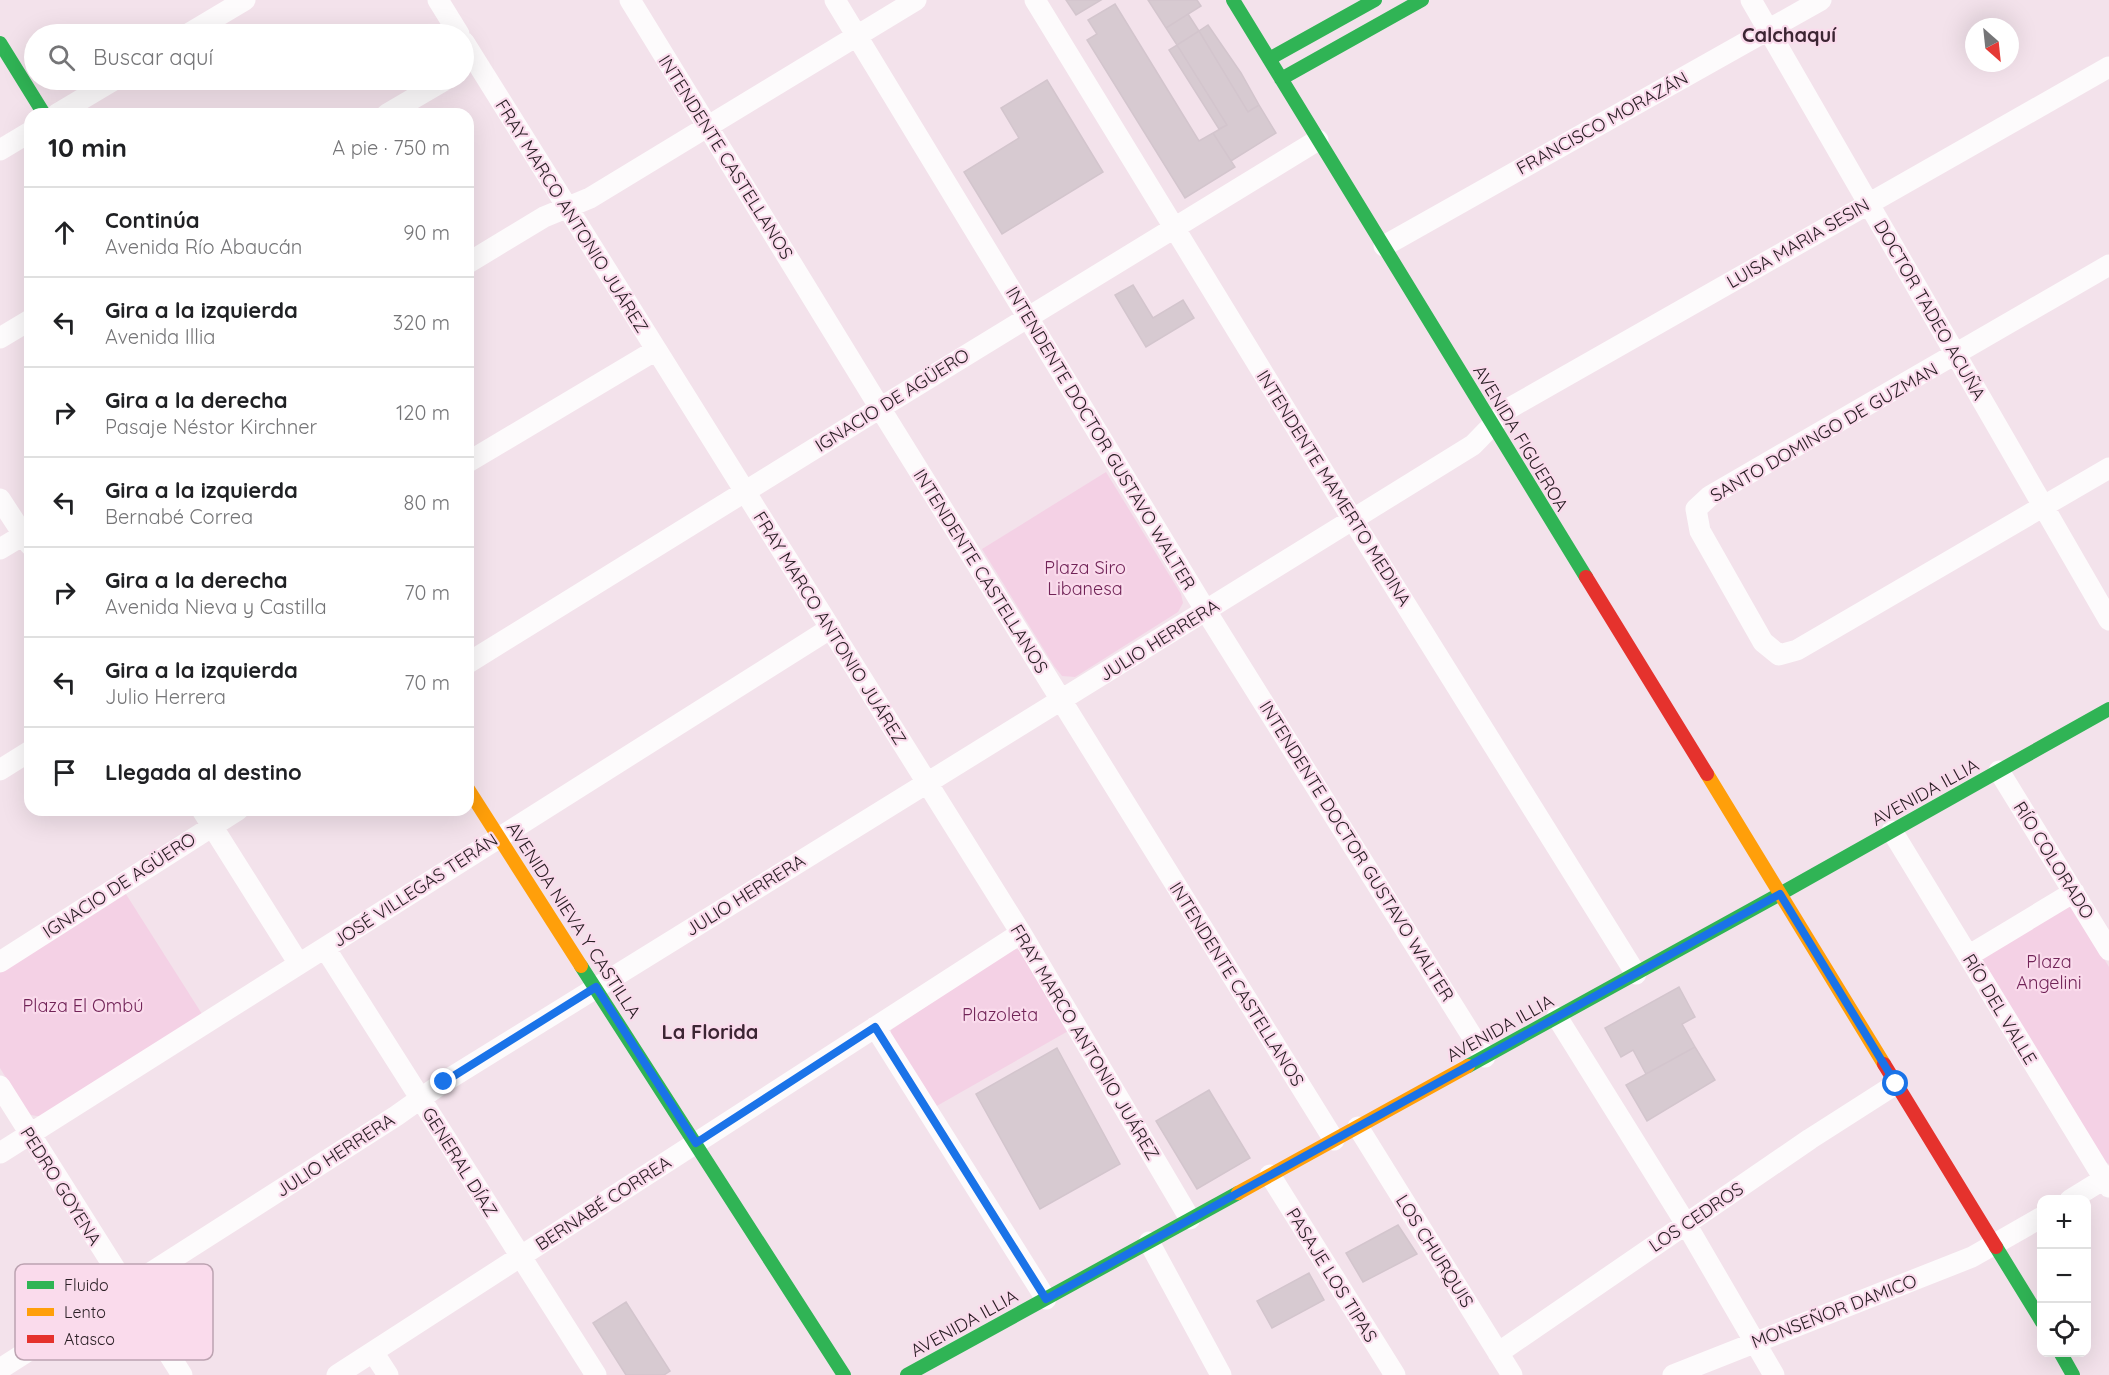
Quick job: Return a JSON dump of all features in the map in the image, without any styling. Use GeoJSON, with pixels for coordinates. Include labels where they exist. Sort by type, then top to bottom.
{"type":"FeatureCollection","features":[{"type":"Feature","properties":{"kind":"main road","name":"AVENIDA FIGUEROA"},"geometry":{"type":"LineString","coordinates":[[1233,0],[2037,1314]]}},
{"type":"Feature","properties":{"kind":"main road"},"geometry":{"type":"LineString","coordinates":[[1269,59],[1375,0]]}},
{"type":"Feature","properties":{"kind":"main road"},"geometry":{"type":"LineString","coordinates":[[1281,79],[1422,0]]}},
{"type":"Feature","properties":{"kind":"main road"},"geometry":{"type":"LineString","coordinates":[[0,43],[24,82]]}},
{"type":"Feature","properties":{"kind":"main road"},"geometry":{"type":"LineString","coordinates":[[29,90],[40,108]]}},
{"type":"Feature","properties":{"kind":"main road","name":"AVENIDA ILLIA"},"geometry":{"type":"LineString","coordinates":[[907,1375],[935,1368],[1046,1299],[2108,712]]}},
{"type":"Feature","properties":{"kind":"main road","name":"AVENIDA NIEVA Y CASTILLA"},"geometry":{"type":"LineString","coordinates":[[474,804],[489,843],[685,1150],[844,1375]]}},
{"type":"Feature","properties":{"kind":"main road"},"geometry":{"type":"LineString","coordinates":[[2062,1357],[2071,1374]]}},
{"type":"Feature","properties":{"kind":"street"},"geometry":{"type":"LineString","coordinates":[[205,24],[245,0]]}},
{"type":"Feature","properties":{"kind":"street"},"geometry":{"type":"LineString","coordinates":[[438,0],[453,24]]}},
{"type":"Feature","properties":{"kind":"street","name":"INTENDENTE CASTELLANOS"},"geometry":{"type":"LineString","coordinates":[[630,0],[879,408],[1334,1140]]}},
{"type":"Feature","properties":{"kind":"street","name":"INTENDENTE DOCTOR GUSTAVO WALTER"},"geometry":{"type":"LineString","coordinates":[[835,0],[1206,611],[1485,1057]]}},
{"type":"Feature","properties":{"kind":"street"},"geometry":{"type":"LineString","coordinates":[[474,259],[544,217],[590,198],[916,0]]}},
{"type":"Feature","properties":{"kind":"street","name":"INTENDENTE MAMERTO MEDINA"},"geometry":{"type":"LineString","coordinates":[[1035,0],[1353,520],[1636,974]]}},
{"type":"Feature","properties":{"kind":"street","name":"DOCTOR TADEO ACUÑA"},"geometry":{"type":"LineString","coordinates":[[1751,0],[2109,620]]}},
{"type":"Feature","properties":{"kind":"street","name":"FRANCISCO MORAZÁN"},"geometry":{"type":"LineString","coordinates":[[1384,246],[1821,0]]}},
{"type":"Feature","properties":{"kind":"street","name":"LUISA MARIA SESIN"},"geometry":{"type":"LineString","coordinates":[[1492,426],[1508,410],[2109,67]]}},
{"type":"Feature","properties":{"kind":"street","name":"FRAY MARCO ANTONIO JUÁREZ"},"geometry":{"type":"LineString","coordinates":[[474,72],[567,207],[831,628],[1021,933],[1190,1219]]}},
{"type":"Feature","properties":{"kind":"street"},"geometry":{"type":"LineString","coordinates":[[67,108],[97,90]]}},
{"type":"Feature","properties":{"kind":"street"},"geometry":{"type":"LineString","coordinates":[[397,108],[428,90]]}},
{"type":"Feature","properties":{"kind":"street"},"geometry":{"type":"LineString","coordinates":[[0,150],[24,136]]}},
{"type":"Feature","properties":{"kind":"street","name":"IGNACIO DE AGÜERO"},"geometry":{"type":"LineString","coordinates":[[474,659],[1318,140]]}},
{"type":"Feature","properties":{"kind":"street","name":"SANTO DOMINGO DE GUZMAN"},"geometry":{"type":"LineString","coordinates":[[2044,506],[1797,650],[1779,655],[1763,642],[1757,632],[1700,531],[1696,509],[1710,496],[2109,265]]}},
{"type":"Feature","properties":{"kind":"street"},"geometry":{"type":"LineString","coordinates":[[0,338],[24,324]]}},
{"type":"Feature","properties":{"kind":"street"},"geometry":{"type":"LineString","coordinates":[[474,458],[656,350]]}},
{"type":"Feature","properties":{"kind":"street","name":"JULIO HERRERA"},"geometry":{"type":"LineString","coordinates":[[165,1264],[444,1082],[1473,445],[1492,426]]}},
{"type":"Feature","properties":{"kind":"street"},"geometry":{"type":"LineString","coordinates":[[2044,506],[2109,468]]}},
{"type":"Feature","properties":{"kind":"street"},"geometry":{"type":"LineString","coordinates":[[0,499],[24,532]]}},
{"type":"Feature","properties":{"kind":"street"},"geometry":{"type":"LineString","coordinates":[[0,549],[24,539]]}},
{"type":"Feature","properties":{"kind":"street","name":"JOSÉ VILLEGAS TERÁN"},"geometry":{"type":"LineString","coordinates":[[0,1153],[831,628]]}},
{"type":"Feature","properties":{"kind":"street"},"geometry":{"type":"LineString","coordinates":[[0,770],[24,755]]}},
{"type":"Feature","properties":{"kind":"street","name":"RÍO COLORADO"},"geometry":{"type":"LineString","coordinates":[[1999,771],[2109,950]]}},
{"type":"Feature","properties":{"kind":"street"},"geometry":{"type":"LineString","coordinates":[[207,818],[299,964]]}},
{"type":"Feature","properties":{"kind":"street","name":"IGNACIO DE AGÜERO"},"geometry":{"type":"LineString","coordinates":[[0,962],[207,818]]}},
{"type":"Feature","properties":{"kind":"street","name":"RÍO DEL VALLE"},"geometry":{"type":"LineString","coordinates":[[1892,831],[2108,1181]]}},
{"type":"Feature","properties":{"kind":"street"},"geometry":{"type":"LineString","coordinates":[[1968,956],[2073,892]]}},
{"type":"Feature","properties":{"kind":"street","name":"BERNABÉ CORREA"},"geometry":{"type":"LineString","coordinates":[[337,1375],[1021,933]]}},
{"type":"Feature","properties":{"kind":"street","name":"GENERAL DÍAZ"},"geometry":{"type":"LineString","coordinates":[[325,948],[596,1375]]}},
{"type":"Feature","properties":{"kind":"street"},"geometry":{"type":"LineString","coordinates":[[1557,1017],[1686,1224],[1774,1375]]}},
{"type":"Feature","properties":{"kind":"street"},"geometry":{"type":"LineString","coordinates":[[875,1027],[1046,1299]]}},
{"type":"Feature","properties":{"kind":"street","name":"LOS CEDROS"},"geometry":{"type":"LineString","coordinates":[[1498,1353],[1810,1139],[1896,1084]]}},
{"type":"Feature","properties":{"kind":"street","name":"PEDRO GOYENA"},"geometry":{"type":"LineString","coordinates":[[0,1086],[110,1264]]}},
{"type":"Feature","properties":{"kind":"street","name":"LOS CHURQUIS"},"geometry":{"type":"LineString","coordinates":[[1358,1126],[1512,1375]]}},
{"type":"Feature","properties":{"kind":"street","name":"PASAJE LOS TIPAS"},"geometry":{"type":"LineString","coordinates":[[1270,1175],[1395,1375]]}},
{"type":"Feature","properties":{"kind":"street"},"geometry":{"type":"LineString","coordinates":[[2080,1195],[2108,1181]]}},
{"type":"Feature","properties":{"kind":"street","name":"MONSEÑOR DAMICO"},"geometry":{"type":"LineString","coordinates":[[1673,1375],[1972,1257],[2037,1220]]}},
{"type":"Feature","properties":{"kind":"street"},"geometry":{"type":"LineString","coordinates":[[1149,1242],[1221,1375]]}},
{"type":"Feature","properties":{"kind":"street"},"geometry":{"type":"LineString","coordinates":[[373,1352],[388,1375]]}},
{"type":"Feature","properties":{"kind":"street","name":"JULIO HERRERA"},"geometry":{"type":"LineString","coordinates":[[0,1369],[15,1359]]}},
{"type":"Feature","properties":{"kind":"street","name":"PEDRO GOYENA"},"geometry":{"type":"LineString","coordinates":[[172,1360],[182,1375]]}},
{"type":"Feature","properties":{"kind":"green space","name":"Plaza Siro Libanesa"},"geometry":{"type":"Polygon","coordinates":[[[1106,472],[1181,594],[1183,603],[1178,612],[1075,677],[1062,676],[982,549],[1106,472]]]}},
{"type":"Feature","properties":{"kind":"green space","name":"Plaza Angelini"},"geometry":{"type":"Polygon","coordinates":[[[2061,889],[2109,967],[2109,1164],[2100,1159],[1969,945],[2061,889]]]}},
{"type":"Feature","properties":{"kind":"green space","name":"Plaza El Ombú"},"geometry":{"type":"Polygon","coordinates":[[[124,891],[202,1014],[43,1117],[31,1115],[0,1068],[0,972],[124,891]]]}},
{"type":"Feature","properties":{"kind":"green space","name":"Plazoleta"},"geometry":{"type":"Polygon","coordinates":[[[1010,950],[1022,951],[1070,1030],[935,1107],[891,1036],[891,1030],[1010,950]]]}},
{"type":"Feature","properties":{"kind":"building"},"geometry":{"type":"Polygon","coordinates":[[[1066,0],[1101,0],[1076,15],[1066,0]]]}},
{"type":"Feature","properties":{"kind":"building"},"geometry":{"type":"Polygon","coordinates":[[[1148,0],[1197,0],[1201,6],[1166,28],[1148,0]]]}},
{"type":"Feature","properties":{"kind":"building"},"geometry":{"type":"Polygon","coordinates":[[[1115,4],[1199,141],[1213,133],[1235,167],[1185,198],[1087,40],[1097,34],[1088,20],[1115,4]]]}},
{"type":"Feature","properties":{"kind":"building"},"geometry":{"type":"Polygon","coordinates":[[[1188,14],[1199,31],[1177,45],[1166,28],[1188,14]]]}},
{"type":"Feature","properties":{"kind":"building"},"geometry":{"type":"Polygon","coordinates":[[[1208,25],[1241,73],[1259,105],[1248,112],[1199,31],[1208,25]]]}},
{"type":"Feature","properties":{"kind":"building"},"geometry":{"type":"Polygon","coordinates":[[[1199,31],[1248,112],[1259,105],[1276,133],[1231,161],[1213,133],[1227,125],[1177,45],[1199,31]]]}},
{"type":"Feature","properties":{"kind":"building"},"geometry":{"type":"Polygon","coordinates":[[[1177,45],[1227,125],[1219,129],[1169,50],[1177,45]]]}},
{"type":"Feature","properties":{"kind":"building"},"geometry":{"type":"Polygon","coordinates":[[[1047,80],[1103,172],[1002,234],[964,172],[1019,138],[1001,108],[1047,80]]]}},
{"type":"Feature","properties":{"kind":"building"},"geometry":{"type":"Polygon","coordinates":[[[1133,285],[1153,318],[1183,300],[1194,318],[1146,347],[1115,295],[1133,285]]]}},
{"type":"Feature","properties":{"kind":"building"},"geometry":{"type":"Polygon","coordinates":[[[1679,987],[1695,1017],[1682,1024],[1695,1047],[1646,1074],[1633,1050],[1621,1057],[1605,1028],[1679,987]]]}},
{"type":"Feature","properties":{"kind":"building"},"geometry":{"type":"Polygon","coordinates":[[[1695,1047],[1715,1080],[1647,1121],[1626,1085],[1695,1047]]]}},
{"type":"Feature","properties":{"kind":"building"},"geometry":{"type":"Polygon","coordinates":[[[1057,1048],[1120,1164],[1040,1209],[976,1094],[1057,1048]]]}},
{"type":"Feature","properties":{"kind":"building"},"geometry":{"type":"Polygon","coordinates":[[[1209,1090],[1250,1158],[1197,1189],[1156,1121],[1209,1090]]]}},
{"type":"Feature","properties":{"kind":"building"},"geometry":{"type":"Polygon","coordinates":[[[1398,1225],[1417,1254],[1363,1282],[1346,1253],[1398,1225]]]}},
{"type":"Feature","properties":{"kind":"building"},"geometry":{"type":"Polygon","coordinates":[[[1309,1273],[1324,1300],[1272,1328],[1257,1301],[1309,1273]]]}},
{"type":"Feature","properties":{"kind":"building"},"geometry":{"type":"Polygon","coordinates":[[[626,1302],[670,1371],[664,1375],[626,1375],[593,1323],[626,1302]]]}},
{"type":"Feature","properties":{"kind":"traffic: fast"},"geometry":{"type":"LineString","coordinates":[[1233,0],[1586,577]]}},
{"type":"Feature","properties":{"kind":"traffic: fast"},"geometry":{"type":"LineString","coordinates":[[1269,59],[1375,0]]}},
{"type":"Feature","properties":{"kind":"traffic: fast"},"geometry":{"type":"LineString","coordinates":[[1281,79],[1422,0]]}},
{"type":"Feature","properties":{"kind":"traffic: fast"},"geometry":{"type":"LineString","coordinates":[[0,43],[24,82]]}},
{"type":"Feature","properties":{"kind":"traffic: fast"},"geometry":{"type":"LineString","coordinates":[[29,90],[40,108]]}},
{"type":"Feature","properties":{"kind":"traffic: fast"},"geometry":{"type":"LineString","coordinates":[[1468,1066],[2109,709]]}},
{"type":"Feature","properties":{"kind":"traffic: fast"},"geometry":{"type":"LineString","coordinates":[[581,966],[844,1375]]}},
{"type":"Feature","properties":{"kind":"traffic: fast"},"geometry":{"type":"LineString","coordinates":[[907,1375],[1238,1193]]}},
{"type":"Feature","properties":{"kind":"traffic: fast"},"geometry":{"type":"LineString","coordinates":[[1996,1247],[2037,1314]]}},
{"type":"Feature","properties":{"kind":"traffic: fast"},"geometry":{"type":"LineString","coordinates":[[2063,1357],[2073,1375]]}},
{"type":"Feature","properties":{"kind":"traffic: slow"},"geometry":{"type":"LineString","coordinates":[[1707,774],[1884,1064]]}},
{"type":"Feature","properties":{"kind":"traffic: slow"},"geometry":{"type":"LineString","coordinates":[[474,798],[581,966]]}},
{"type":"Feature","properties":{"kind":"traffic: slow"},"geometry":{"type":"LineString","coordinates":[[1238,1193],[1468,1066]]}},
{"type":"Feature","properties":{"kind":"traffic: jam"},"geometry":{"type":"LineString","coordinates":[[1586,577],[1707,774]]}},
{"type":"Feature","properties":{"kind":"traffic: jam"},"geometry":{"type":"LineString","coordinates":[[1884,1064],[1996,1247]]}},
{"type":"Feature","properties":{"kind":"district","name":"Calchaquí"},"geometry":{"type":"Point","coordinates":[1789,34]}},
{"type":"Feature","properties":{"kind":"district","name":"La Florida"},"geometry":{"type":"Point","coordinates":[710,1031]}},
{"type":"Feature","properties":{"kind":"route"},"geometry":{"type":"LineString","coordinates":[[444,1082],[596,987],[696,1143],[875,1027],[1046,1299],[1780,894],[1896,1084]]}}]}
